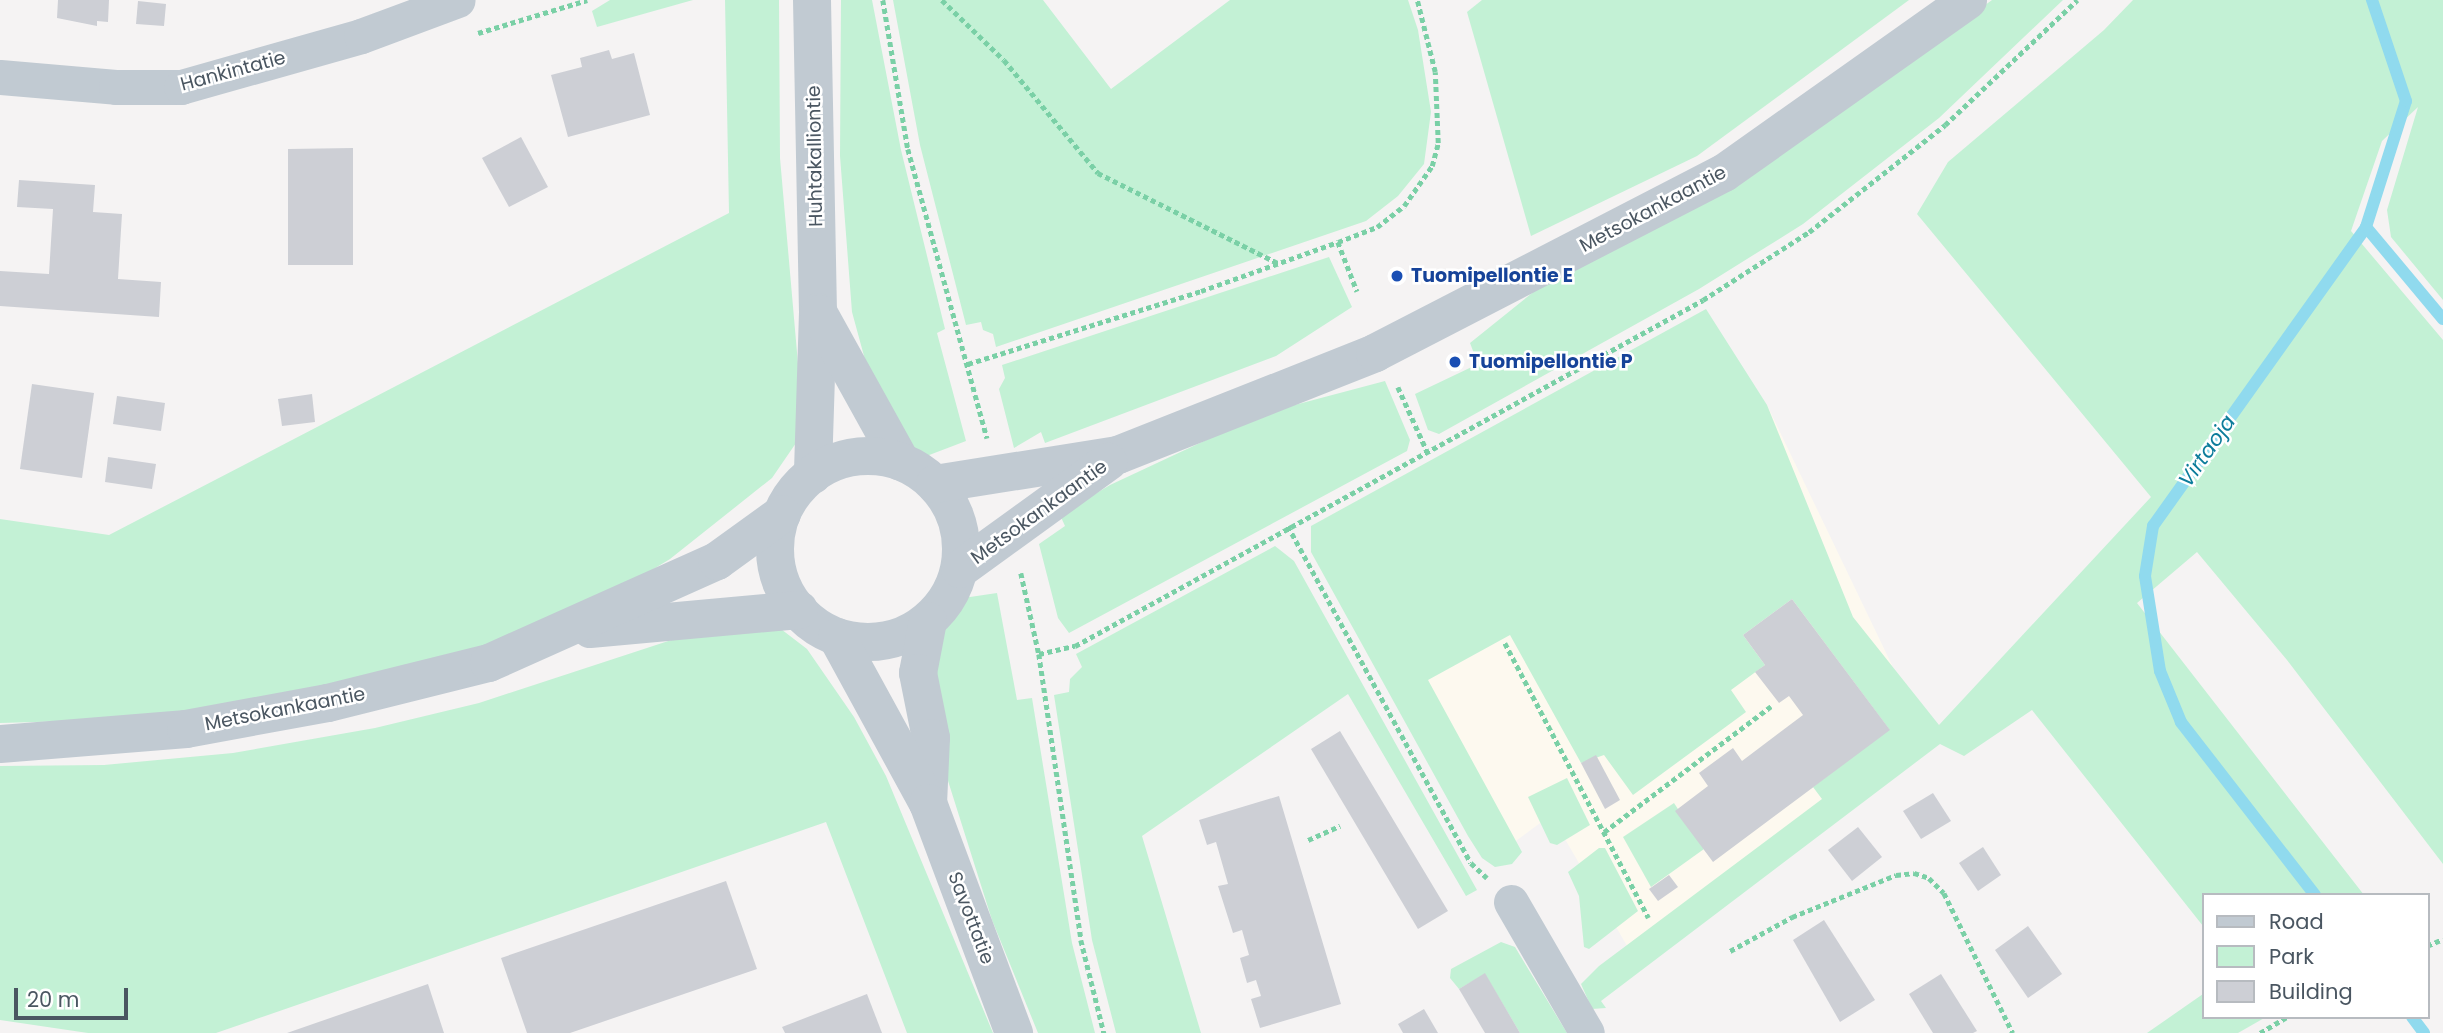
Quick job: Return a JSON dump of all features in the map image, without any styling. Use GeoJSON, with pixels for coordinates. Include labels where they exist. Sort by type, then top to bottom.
{"type":"FeatureCollection","features":[{"type":"Feature","properties":{"kind":"street","name":"Hankintatie"},"geometry":{"type":"LineString","coordinates":[[0,78],[116,87],[181,87],[361,36],[458,0]]}},
{"type":"Feature","properties":{"kind":"street","name":"Huhtakalliontie"},"geometry":{"type":"LineString","coordinates":[[812,0],[818,313],[813,475]]}},
{"type":"Feature","properties":{"kind":"street","name":"Metsokankaantie"},"geometry":{"type":"LineString","coordinates":[[936,484],[1118,455],[1375,353],[1724,173],[1968,0]]}},
{"type":"Feature","properties":{"kind":"street"},"geometry":{"type":"LineString","coordinates":[[818,313],[858,392],[901,462]]}},
{"type":"Feature","properties":{"kind":"street","name":"Metsokankaantie"},"geometry":{"type":"LineString","coordinates":[[960,569],[1118,455]]}},
{"type":"Feature","properties":{"kind":"street"},"geometry":{"type":"LineString","coordinates":[[881,456],[901,462],[936,484],[953,509],[961,538],[960,569],[948,598],[928,621],[901,636],[871,642],[837,637],[799,610],[779,574],[775,544],[782,514],[798,487],[813,475],[851,457],[881,456]]}},
{"type":"Feature","properties":{"kind":"street","name":"Metsokankaantie"},"geometry":{"type":"LineString","coordinates":[[0,744],[186,729],[328,703],[489,663],[717,561],[782,514]]}},
{"type":"Feature","properties":{"kind":"street"},"geometry":{"type":"LineString","coordinates":[[560,632],[799,610]]}},
{"type":"Feature","properties":{"kind":"street","name":"Savottatie"},"geometry":{"type":"LineString","coordinates":[[928,621],[918,673],[931,738],[928,803]]}},
{"type":"Feature","properties":{"kind":"street","name":"Savottatie"},"geometry":{"type":"LineString","coordinates":[[837,637],[928,803],[1014,1033]]}},
{"type":"Feature","properties":{"kind":"street"},"geometry":{"type":"LineString","coordinates":[[1511,902],[1587,1033]]}},
{"type":"Feature","properties":{"kind":"path"},"geometry":{"type":"LineString","coordinates":[[883,0],[908,149],[990,452]]}},
{"type":"Feature","properties":{"kind":"path"},"geometry":{"type":"LineString","coordinates":[[942,0],[1004,60],[1098,173],[1279,263]]}},
{"type":"Feature","properties":{"kind":"path"},"geometry":{"type":"LineString","coordinates":[[968,364],[1338,242],[1377,227],[1404,206],[1432,166],[1439,111],[1435,72],[1417,0]]}},
{"type":"Feature","properties":{"kind":"path"},"geometry":{"type":"LineString","coordinates":[[1039,654],[1074,646],[1703,300],[1809,232],[1945,125],[2077,0]]}},
{"type":"Feature","properties":{"kind":"path"},"geometry":{"type":"LineString","coordinates":[[1338,242],[1357,291]]}},
{"type":"Feature","properties":{"kind":"path"},"geometry":{"type":"LineString","coordinates":[[1398,387],[1427,451]]}},
{"type":"Feature","properties":{"kind":"path"},"geometry":{"type":"LineString","coordinates":[[1288,526],[1471,863],[1511,902]]}},
{"type":"Feature","properties":{"kind":"path"},"geometry":{"type":"LineString","coordinates":[[1020,567],[1039,654],[1081,940],[1104,1033]]}},
{"type":"Feature","properties":{"kind":"path"},"geometry":{"type":"LineString","coordinates":[[1504,643],[1649,918]]}},
{"type":"Feature","properties":{"kind":"path"},"geometry":{"type":"LineString","coordinates":[[1604,832],[1771,706]]}},
{"type":"Feature","properties":{"kind":"path"},"geometry":{"type":"LineString","coordinates":[[1308,841],[1340,826]]}},
{"type":"Feature","properties":{"kind":"path"},"geometry":{"type":"LineString","coordinates":[[1730,951],[1792,917],[1896,874],[1914,873],[1929,878],[1944,893],[2013,1033]]}},
{"type":"Feature","properties":{"kind":"path"},"geometry":{"type":"LineString","coordinates":[[2260,1033],[2284,1019]]}},
{"type":"Feature","properties":{"kind":"shaded area"},"geometry":{"type":"Polygon","coordinates":[[[1767,405],[1927,738],[1637,963],[1551,815],[1494,857],[1389,667],[1767,405]]]}},
{"type":"Feature","properties":{"kind":"green space"},"geometry":{"type":"Polygon","coordinates":[[[610,0],[693,0],[597,27],[592,11],[610,0]]]}},
{"type":"Feature","properties":{"kind":"green space"},"geometry":{"type":"Polygon","coordinates":[[[725,0],[779,0],[780,158],[801,398],[796,443],[772,478],[670,559],[596,604],[470,656],[230,709],[104,720],[0,723],[0,519],[109,535],[729,213],[725,0]]]}},
{"type":"Feature","properties":{"kind":"green space"},"geometry":{"type":"Polygon","coordinates":[[[841,0],[872,0],[901,150],[945,329],[937,333],[966,441],[924,457],[924,463],[915,461],[879,411],[852,312],[840,156],[841,0]]]}},
{"type":"Feature","properties":{"kind":"green space"},"geometry":{"type":"Polygon","coordinates":[[[893,0],[1043,0],[1111,89],[1230,0],[1408,0],[1418,30],[1431,112],[1424,164],[1398,196],[1366,221],[996,347],[993,334],[983,330],[981,322],[966,325],[920,145],[893,0]]]}},
{"type":"Feature","properties":{"kind":"green space"},"geometry":{"type":"Polygon","coordinates":[[[1482,0],[1909,0],[1697,156],[1531,236],[1467,12],[1482,0]]]}},
{"type":"Feature","properties":{"kind":"green space"},"geometry":{"type":"Polygon","coordinates":[[[1992,0],[2063,0],[1939,118],[1803,224],[1699,289],[1439,434],[1428,430],[1415,394],[1478,364],[1470,343],[1542,285],[1851,104],[1992,0]]]}},
{"type":"Feature","properties":{"kind":"green space"},"geometry":{"type":"Polygon","coordinates":[[[2133,0],[2443,0],[2443,300],[2391,237],[2387,210],[2418,107],[2382,141],[2351,231],[2443,340],[2443,864],[2287,660],[2197,552],[2137,603],[2362,893],[2202,893],[2202,925],[2032,710],[1964,756],[1940,744],[1601,1001],[1606,1008],[1592,1009],[1581,984],[1599,966],[1822,799],[1813,787],[1889,729],[1792,599],[1743,635],[1765,665],[1731,690],[1746,712],[1633,795],[1604,755],[1581,763],[1510,635],[1428,680],[1522,852],[1512,864],[1495,867],[1482,858],[1468,836],[1311,552],[1311,526],[1706,309],[1767,405],[1853,617],[1939,725],[2151,497],[1917,214],[1948,162],[2104,30],[2133,0]]]}},
{"type":"Feature","properties":{"kind":"green space"},"geometry":{"type":"Polygon","coordinates":[[[1329,257],[1352,307],[1276,356],[1045,443],[1041,432],[1014,448],[999,389],[1005,378],[1002,365],[1329,257]]]}},
{"type":"Feature","properties":{"kind":"green space"},"geometry":{"type":"Polygon","coordinates":[[[1385,381],[1410,440],[1407,451],[1069,633],[1058,618],[1039,544],[1065,526],[1060,515],[1110,485],[1264,413],[1385,381]]]}},
{"type":"Feature","properties":{"kind":"green space"},"geometry":{"type":"Polygon","coordinates":[[[1275,546],[1294,561],[1477,890],[1466,896],[1348,694],[1142,836],[1201,1033],[1116,1033],[1092,940],[1054,695],[1069,692],[1070,679],[1082,667],[1076,654],[1275,546]]]}},
{"type":"Feature","properties":{"kind":"green space"},"geometry":{"type":"Polygon","coordinates":[[[961,591],[970,597],[997,593],[1017,700],[1032,698],[1072,943],[1095,1033],[1038,1033],[992,920],[931,727],[932,620],[961,591]]]}},
{"type":"Feature","properties":{"kind":"green space"},"geometry":{"type":"Polygon","coordinates":[[[777,626],[807,649],[854,717],[886,776],[993,1033],[907,1033],[826,822],[216,1033],[88,1033],[0,1020],[0,766],[104,765],[233,753],[375,728],[479,703],[708,628],[777,626]]]}},
{"type":"Feature","properties":{"kind":"green space"},"geometry":{"type":"Polygon","coordinates":[[[1567,778],[1590,825],[1557,845],[1550,843],[1528,797],[1567,778]]]}},
{"type":"Feature","properties":{"kind":"green space"},"geometry":{"type":"Polygon","coordinates":[[[1674,803],[1704,849],[1651,887],[1623,837],[1674,803]]]}},
{"type":"Feature","properties":{"kind":"green space"},"geometry":{"type":"Polygon","coordinates":[[[1599,848],[1605,848],[1638,911],[1589,949],[1584,947],[1579,896],[1568,872],[1599,848]]]}},
{"type":"Feature","properties":{"kind":"green space"},"geometry":{"type":"Polygon","coordinates":[[[1501,942],[1515,947],[1567,1033],[1520,1033],[1485,974],[1459,989],[1450,978],[1451,969],[1501,942]]]}},
{"type":"Feature","properties":{"kind":"green space"},"geometry":{"type":"Polygon","coordinates":[[[2202,995],[2202,1019],[2262,1019],[2238,1033],[2147,1033],[2202,995]]]}},
{"type":"Feature","properties":{"kind":"building"},"geometry":{"type":"Polygon","coordinates":[[[58,0],[109,0],[108,22],[97,21],[97,26],[57,18],[58,0]]]}},
{"type":"Feature","properties":{"kind":"building"},"geometry":{"type":"Polygon","coordinates":[[[138,1],[166,4],[164,26],[136,24],[138,1]]]}},
{"type":"Feature","properties":{"kind":"building"},"geometry":{"type":"Polygon","coordinates":[[[609,50],[612,59],[634,53],[650,115],[568,137],[551,75],[582,67],[580,58],[609,50]]]}},
{"type":"Feature","properties":{"kind":"building"},"geometry":{"type":"Polygon","coordinates":[[[521,137],[548,187],[509,207],[482,158],[521,137]]]}},
{"type":"Feature","properties":{"kind":"building"},"geometry":{"type":"Polygon","coordinates":[[[353,148],[353,265],[288,265],[288,149],[353,148]]]}},
{"type":"Feature","properties":{"kind":"building"},"geometry":{"type":"Polygon","coordinates":[[[19,180],[95,185],[93,212],[122,214],[118,279],[161,282],[159,317],[0,306],[0,271],[49,274],[53,209],[17,207],[19,180]]]}},
{"type":"Feature","properties":{"kind":"building"},"geometry":{"type":"Polygon","coordinates":[[[32,384],[94,393],[82,478],[20,469],[32,384]]]}},
{"type":"Feature","properties":{"kind":"building"},"geometry":{"type":"Polygon","coordinates":[[[312,394],[315,422],[282,426],[278,399],[312,394]]]}},
{"type":"Feature","properties":{"kind":"building"},"geometry":{"type":"Polygon","coordinates":[[[117,396],[165,403],[161,431],[113,424],[117,396]]]}},
{"type":"Feature","properties":{"kind":"building"},"geometry":{"type":"Polygon","coordinates":[[[108,457],[156,464],[152,489],[105,482],[108,457]]]}},
{"type":"Feature","properties":{"kind":"building"},"geometry":{"type":"Polygon","coordinates":[[[1792,599],[1890,730],[1713,862],[1675,811],[1708,786],[1699,773],[1733,748],[1742,761],[1803,715],[1789,696],[1779,703],[1755,672],[1765,665],[1743,635],[1792,599]]]}},
{"type":"Feature","properties":{"kind":"building"},"geometry":{"type":"Polygon","coordinates":[[[1340,731],[1448,911],[1418,929],[1311,749],[1340,731]]]}},
{"type":"Feature","properties":{"kind":"building"},"geometry":{"type":"Polygon","coordinates":[[[1596,755],[1620,800],[1605,809],[1581,763],[1596,755]]]}},
{"type":"Feature","properties":{"kind":"building"},"geometry":{"type":"Polygon","coordinates":[[[1933,793],[1951,821],[1921,839],[1903,811],[1933,793]]]}},
{"type":"Feature","properties":{"kind":"building"},"geometry":{"type":"Polygon","coordinates":[[[1279,796],[1341,1004],[1260,1028],[1251,999],[1261,996],[1256,980],[1247,983],[1240,958],[1249,955],[1242,930],[1233,933],[1218,886],[1228,884],[1216,842],[1207,845],[1199,820],[1279,796]]]}},
{"type":"Feature","properties":{"kind":"building"},"geometry":{"type":"Polygon","coordinates":[[[1858,827],[1882,857],[1852,881],[1828,850],[1858,827]]]}},
{"type":"Feature","properties":{"kind":"building"},"geometry":{"type":"Polygon","coordinates":[[[1983,847],[2001,875],[1978,891],[1959,863],[1983,847]]]}},
{"type":"Feature","properties":{"kind":"building"},"geometry":{"type":"Polygon","coordinates":[[[1669,875],[1678,887],[1658,901],[1649,889],[1669,875]]]}},
{"type":"Feature","properties":{"kind":"building"},"geometry":{"type":"Polygon","coordinates":[[[726,881],[757,969],[570,1033],[527,1033],[501,958],[726,881]]]}},
{"type":"Feature","properties":{"kind":"building"},"geometry":{"type":"Polygon","coordinates":[[[1824,920],[1875,1000],[1840,1022],[1793,940],[1824,920]]]}},
{"type":"Feature","properties":{"kind":"building"},"geometry":{"type":"Polygon","coordinates":[[[2028,926],[2062,974],[2028,998],[1995,950],[2028,926]]]}},
{"type":"Feature","properties":{"kind":"building"},"geometry":{"type":"Polygon","coordinates":[[[1485,973],[1520,1033],[1485,1033],[1459,989],[1485,973]]]}},
{"type":"Feature","properties":{"kind":"building"},"geometry":{"type":"Polygon","coordinates":[[[1941,974],[1977,1031],[1933,1033],[1909,994],[1941,974]]]}},
{"type":"Feature","properties":{"kind":"building"},"geometry":{"type":"Polygon","coordinates":[[[428,984],[444,1033],[287,1033],[428,984]]]}},
{"type":"Feature","properties":{"kind":"building"},"geometry":{"type":"Polygon","coordinates":[[[867,994],[882,1033],[785,1033],[782,1027],[867,994]]]}},
{"type":"Feature","properties":{"kind":"building"},"geometry":{"type":"Polygon","coordinates":[[[1424,1009],[1438,1033],[1403,1033],[1398,1024],[1424,1009]]]}},
{"type":"Feature","properties":{"kind":"waterway","name":"Virtaoja"},"geometry":{"type":"LineString","coordinates":[[2313,893],[2181,722],[2160,671],[2145,576],[2153,526],[2366,227],[2406,101],[2372,0]]}},
{"type":"Feature","properties":{"kind":"waterway"},"geometry":{"type":"LineString","coordinates":[[2366,227],[2443,319]]}},
{"type":"Feature","properties":{"kind":"waterway","name":"Virtaoja"},"geometry":{"type":"LineString","coordinates":[[2414,1019],[2424,1033]]}},
{"type":"Feature","properties":{"kind":"place","name":"Tuomipellontie E"},"geometry":{"type":"Point","coordinates":[1397,276]}},
{"type":"Feature","properties":{"kind":"place","name":"Tuomipellontie P"},"geometry":{"type":"Point","coordinates":[1455,362]}}]}
